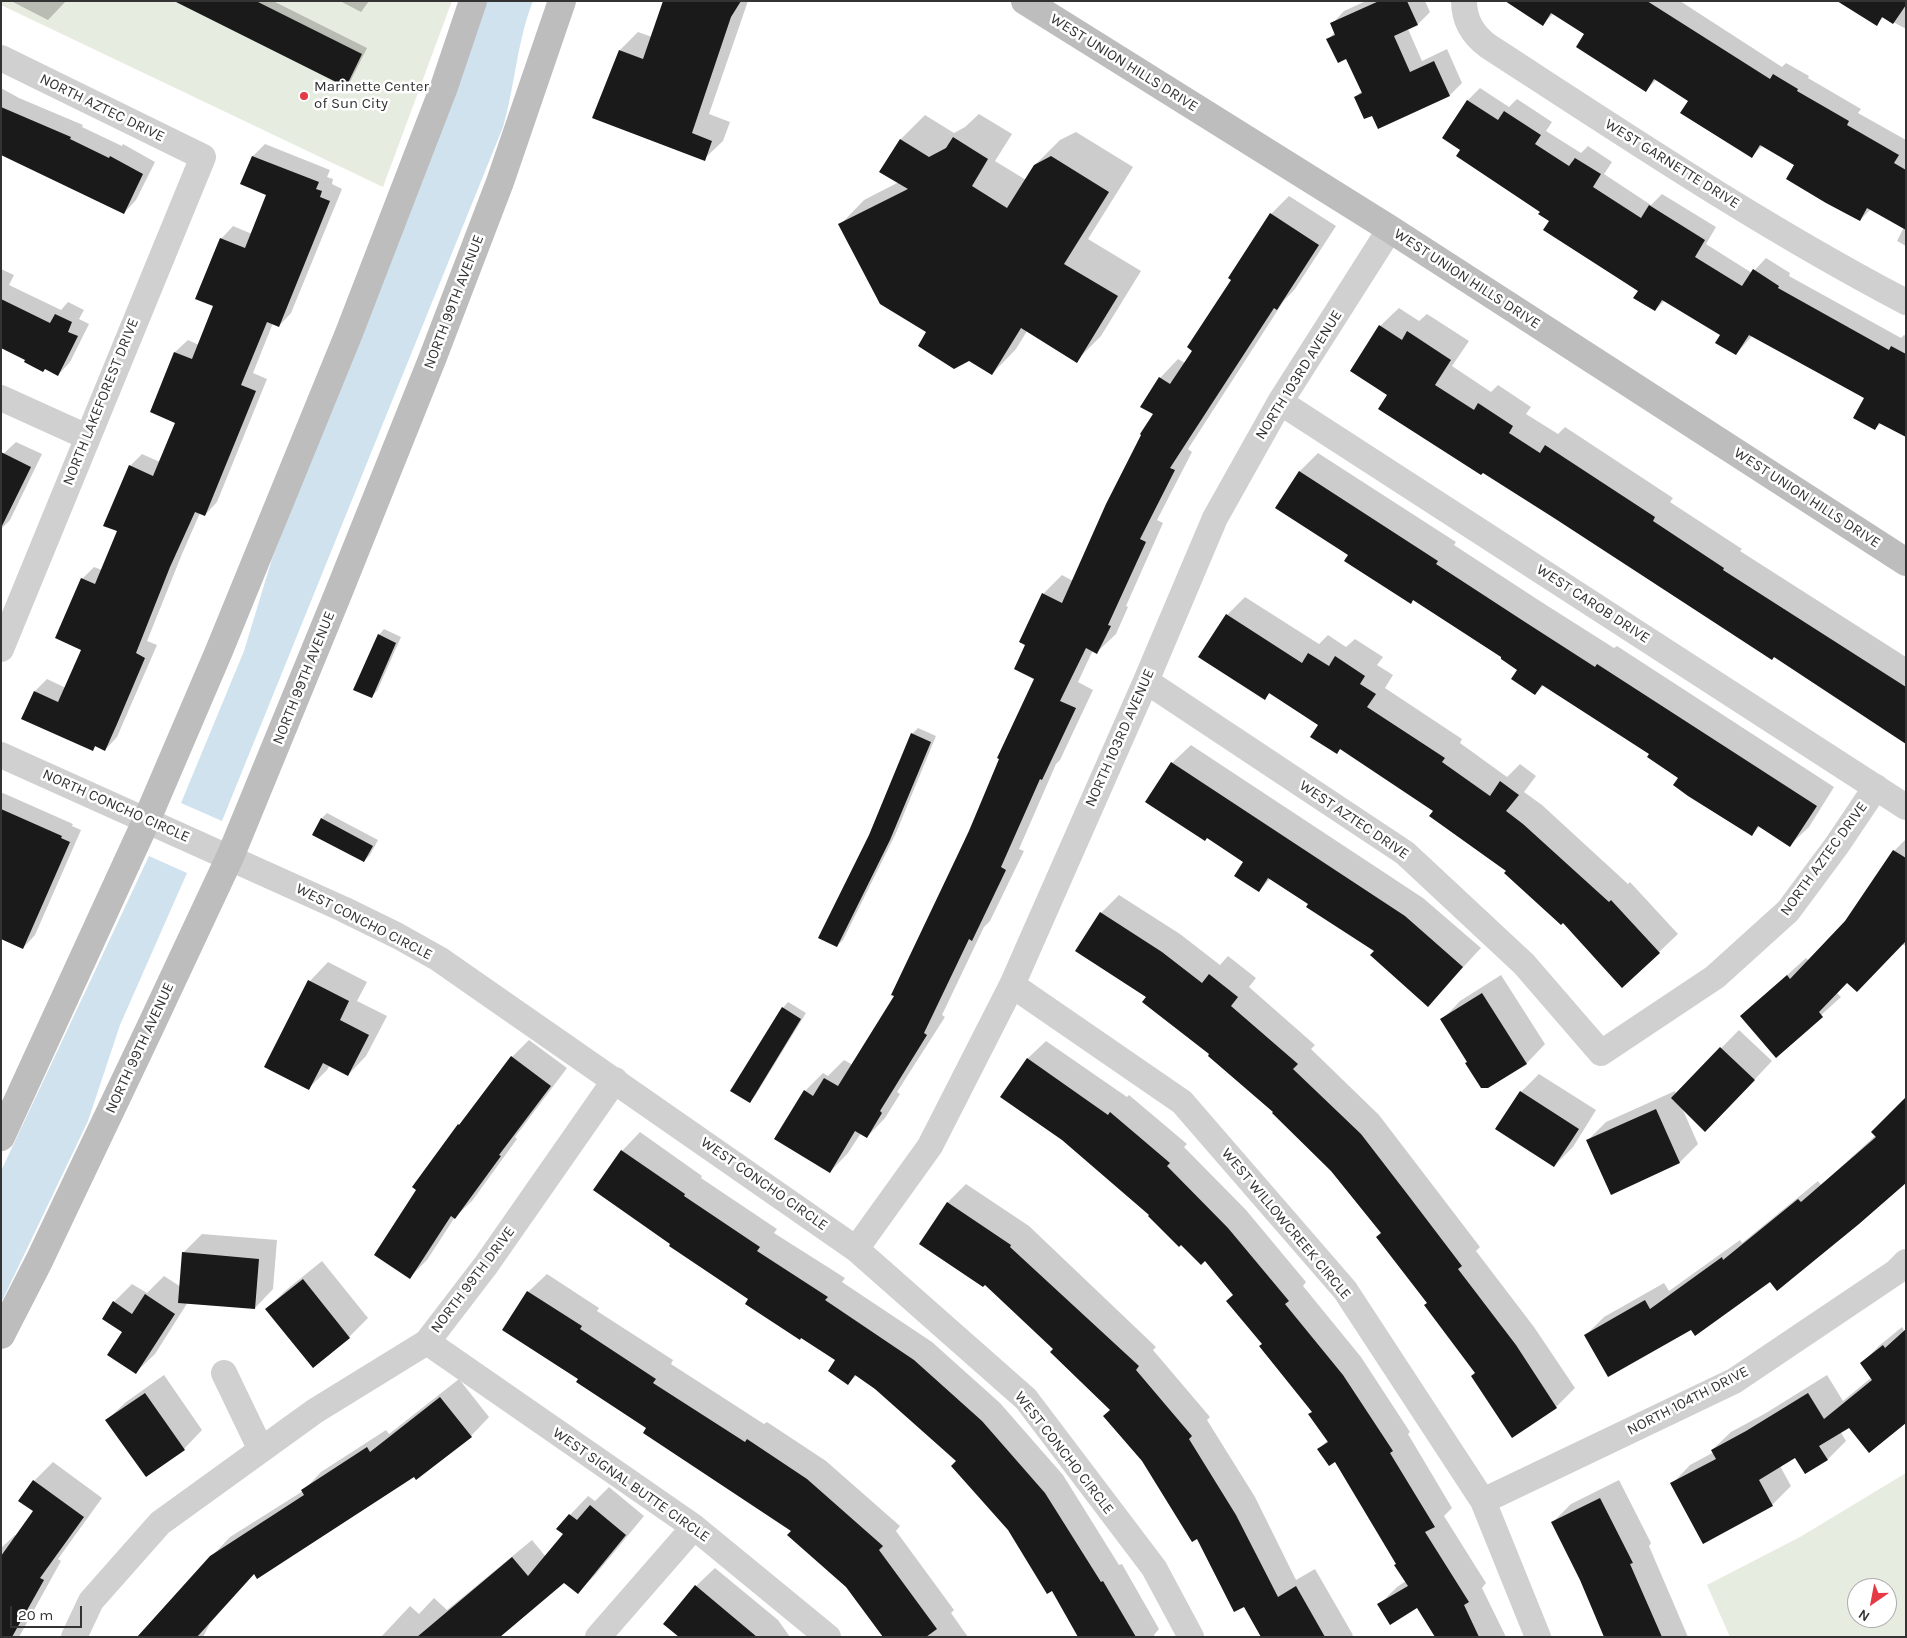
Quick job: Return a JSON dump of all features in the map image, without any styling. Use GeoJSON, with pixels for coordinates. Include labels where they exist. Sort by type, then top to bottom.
{"type":"FeatureCollection","features":[{"type":"Feature","properties":{"kind":"main road"},"geometry":{"type":"LineString","coordinates":[[1,1137],[147,819],[219,650],[348,333],[444,87],[473,1]]}},
{"type":"Feature","properties":{"kind":"main road","name":"NORTH 99TH AVENUE"},"geometry":{"type":"LineString","coordinates":[[1,1335],[39,1260],[230,857],[433,357],[500,182],[562,1]]}},
{"type":"Feature","properties":{"kind":"main road","name":"WEST UNION HILLS DRIVE"},"geometry":{"type":"LineString","coordinates":[[1025,1],[1390,229],[1906,562]]}},
{"type":"Feature","properties":{"kind":"street","name":"WEST GARNETTE DRIVE"},"geometry":{"type":"LineString","coordinates":[[1464,1],[1466,17],[1470,28],[1478,39],[1488,46],[1722,196],[1788,236],[1906,302]]}},
{"type":"Feature","properties":{"kind":"street","name":"NORTH AZTEC DRIVE"},"geometry":{"type":"LineString","coordinates":[[1,58],[203,157]]}},
{"type":"Feature","properties":{"kind":"street","name":"NORTH LAKEFOREST DRIVE"},"geometry":{"type":"LineString","coordinates":[[1,649],[203,157]]}},
{"type":"Feature","properties":{"kind":"street","name":"NORTH 103RD AVENUE"},"geometry":{"type":"LineString","coordinates":[[856,1249],[930,1146],[1012,985],[1146,681],[1215,518],[1280,402],[1390,229]]}},
{"type":"Feature","properties":{"kind":"street"},"geometry":{"type":"LineString","coordinates":[[1,398],[87,437]]}},
{"type":"Feature","properties":{"kind":"street","name":"WEST CAROB DRIVE"},"geometry":{"type":"LineString","coordinates":[[1280,402],[1906,807]]}},
{"type":"Feature","properties":{"kind":"street","name":"WEST AZTEC DRIVE"},"geometry":{"type":"LineString","coordinates":[[1146,681],[1405,853],[1524,964],[1601,1053]]}},
{"type":"Feature","properties":{"kind":"street","name":"NORTH CONCHO CIRCLE"},"geometry":{"type":"LineString","coordinates":[[1,755],[230,857]]}},
{"type":"Feature","properties":{"kind":"street","name":"NORTH AZTEC DRIVE"},"geometry":{"type":"LineString","coordinates":[[1601,1053],[1714,977],[1788,911],[1837,845],[1876,787]]}},
{"type":"Feature","properties":{"kind":"street","name":"WEST CONCHO CIRCLE"},"geometry":{"type":"LineString","coordinates":[[230,857],[343,909],[439,959],[856,1249],[1026,1399],[1154,1568],[1190,1637]]}},
{"type":"Feature","properties":{"kind":"street","name":"WEST WILLOWCREEK CIRCLE"},"geometry":{"type":"LineString","coordinates":[[1012,985],[1182,1102],[1345,1290],[1483,1501],[1538,1637]]}},
{"type":"Feature","properties":{"kind":"street","name":"NORTH 99TH DRIVE"},"geometry":{"type":"LineString","coordinates":[[74,1637],[91,1601],[160,1523],[315,1411],[428,1342],[486,1265],[615,1080]]}},
{"type":"Feature","properties":{"kind":"street","name":"NORTH 104TH DRIVE"},"geometry":{"type":"LineString","coordinates":[[1483,1501],[1734,1381],[1896,1272],[1906,1262]]}},
{"type":"Feature","properties":{"kind":"street","name":"WEST SIGNAL BUTTE CIRCLE"},"geometry":{"type":"LineString","coordinates":[[428,1342],[694,1527],[828,1637]]}},
{"type":"Feature","properties":{"kind":"street"},"geometry":{"type":"LineString","coordinates":[[224,1373],[261,1450]]}},
{"type":"Feature","properties":{"kind":"street"},"geometry":{"type":"LineString","coordinates":[[598,1637],[694,1527]]}},
{"type":"Feature","properties":{"kind":"shaded area","name":"Marinette Center of Sun City"},"geometry":{"type":"Polygon","coordinates":[[[1,1],[452,1],[383,187],[1,5],[1,1]]]}},
{"type":"Feature","properties":{"kind":"shaded area"},"geometry":{"type":"Polygon","coordinates":[[[1906,1473],[1906,1637],[1730,1637],[1707,1585],[1800,1537],[1906,1473]]]}},
{"type":"Feature","properties":{"kind":"water"},"geometry":{"type":"Polygon","coordinates":[[[487,1],[533,1],[523,32],[503,127],[222,821],[181,803],[244,651],[272,559],[487,1]]]}},
{"type":"Feature","properties":{"kind":"water"},"geometry":{"type":"Polygon","coordinates":[[[149,856],[187,873],[120,1025],[88,1121],[1,1303],[1,1171],[149,856]]]}},
{"type":"Feature","properties":{"kind":"building"},"geometry":{"type":"Polygon","coordinates":[[[174,1],[256,1],[362,54],[346,87],[174,1]]]}},
{"type":"Feature","properties":{"kind":"building"},"geometry":{"type":"Polygon","coordinates":[[[663,1],[741,1],[731,17],[692,133],[712,141],[705,161],[592,118],[619,50],[643,59],[663,1]]]}},
{"type":"Feature","properties":{"kind":"building"},"geometry":{"type":"Polygon","coordinates":[[[1379,1],[1407,1],[1418,25],[1394,36],[1410,72],[1434,61],[1450,96],[1378,129],[1372,116],[1364,119],[1354,97],[1362,93],[1346,59],[1338,63],[1326,39],[1335,35],[1330,23],[1379,1]]]}},
{"type":"Feature","properties":{"kind":"building"},"geometry":{"type":"Polygon","coordinates":[[[1505,1],[1647,1],[1770,79],[1773,74],[1798,89],[1797,91],[1849,121],[1847,125],[1899,155],[1894,163],[1906,170],[1906,230],[1867,208],[1860,221],[1826,203],[1786,179],[1794,165],[1760,145],[1752,158],[1680,113],[1688,101],[1654,79],[1646,92],[1576,47],[1584,34],[1551,13],[1543,26],[1505,1]]]}},
{"type":"Feature","properties":{"kind":"building"},"geometry":{"type":"Polygon","coordinates":[[[1837,1],[1906,1],[1906,5],[1893,24],[1882,17],[1877,26],[1837,1]]]}},
{"type":"Feature","properties":{"kind":"building"},"geometry":{"type":"Polygon","coordinates":[[[1467,100],[1498,120],[1504,111],[1541,135],[1535,144],[1569,166],[1575,158],[1601,174],[1593,187],[1641,218],[1649,205],[1705,240],[1695,257],[1742,286],[1753,269],[1779,286],[1778,288],[1889,350],[1891,346],[1906,354],[1906,437],[1879,423],[1875,430],[1853,418],[1864,398],[1749,335],[1736,355],[1715,343],[1720,335],[1662,300],[1655,311],[1633,298],[1638,291],[1543,230],[1549,221],[1538,214],[1540,212],[1456,156],[1460,150],[1442,138],[1467,100]]]}},
{"type":"Feature","properties":{"kind":"building"},"geometry":{"type":"Polygon","coordinates":[[[1,107],[71,137],[70,139],[109,158],[110,156],[143,174],[124,214],[1,155],[1,107]]]}},
{"type":"Feature","properties":{"kind":"building"},"geometry":{"type":"Polygon","coordinates":[[[953,137],[988,159],[972,186],[1007,208],[1034,165],[1051,156],[1109,192],[1064,264],[1118,296],[1077,363],[1021,328],[992,375],[969,361],[954,369],[918,346],[926,332],[880,304],[838,224],[908,189],[879,172],[900,139],[929,157],[946,148],[953,137]]]}},
{"type":"Feature","properties":{"kind":"building"},"geometry":{"type":"Polygon","coordinates":[[[252,156],[319,182],[316,189],[322,191],[320,197],[330,201],[279,327],[267,322],[241,385],[256,391],[205,516],[195,512],[170,567],[136,653],[145,658],[117,724],[105,751],[95,746],[93,751],[21,719],[34,691],[58,702],[81,650],[55,638],[81,578],[95,584],[117,531],[103,526],[129,465],[153,476],[175,423],[150,412],[174,352],[192,359],[213,306],[195,299],[220,238],[245,248],[266,195],[240,184],[252,156]]]}},
{"type":"Feature","properties":{"kind":"building"},"geometry":{"type":"Polygon","coordinates":[[[1270,213],[1319,245],[1277,310],[1274,308],[1170,468],[1175,470],[1140,539],[1146,542],[1108,625],[1111,626],[1097,654],[1086,648],[1060,701],[1076,708],[1042,780],[1040,779],[1001,867],[1006,870],[972,941],[969,939],[924,1033],[927,1035],[880,1111],[882,1113],[867,1138],[855,1131],[830,1173],[774,1139],[804,1090],[813,1096],[824,1078],[838,1086],[894,996],[891,995],[969,831],[999,759],[997,758],[1034,679],[1014,669],[1025,645],[1019,642],[1042,593],[1062,603],[1106,504],[1140,434],[1153,414],[1140,407],[1159,377],[1170,384],[1192,351],[1187,347],[1231,280],[1228,278],[1270,213]]]}},
{"type":"Feature","properties":{"kind":"building"},"geometry":{"type":"Polygon","coordinates":[[[1,299],[50,323],[55,314],[72,322],[68,332],[78,336],[58,376],[45,369],[43,372],[1,348],[1,299]]]}},
{"type":"Feature","properties":{"kind":"building"},"geometry":{"type":"Polygon","coordinates":[[[1379,325],[1402,340],[1407,331],[1451,360],[1435,385],[1474,410],[1478,403],[1513,426],[1509,433],[1540,453],[1545,445],[1655,517],[1653,521],[1724,568],[1723,570],[1906,687],[1906,744],[1774,657],[1772,660],[1554,518],[1483,473],[1481,475],[1378,409],[1387,395],[1350,371],[1379,325]]]}},
{"type":"Feature","properties":{"kind":"building"},"geometry":{"type":"Polygon","coordinates":[[[1,452],[31,467],[1,528],[1,452]]]}},
{"type":"Feature","properties":{"kind":"building"},"geometry":{"type":"Polygon","coordinates":[[[1299,471],[1438,561],[1436,564],[1525,622],[1595,667],[1597,664],[1817,806],[1790,847],[1758,826],[1752,836],[1688,796],[1673,785],[1678,778],[1647,757],[1649,754],[1542,685],[1535,695],[1511,679],[1517,670],[1501,659],[1501,657],[1413,600],[1411,604],[1344,561],[1348,555],[1275,508],[1299,471]]]}},
{"type":"Feature","properties":{"kind":"building"},"geometry":{"type":"Polygon","coordinates":[[[1226,614],[1302,663],[1308,653],[1329,666],[1335,656],[1365,676],[1360,684],[1376,694],[1367,707],[1445,758],[1442,762],[1490,796],[1500,781],[1519,795],[1506,811],[1523,824],[1609,902],[1611,900],[1660,953],[1622,988],[1563,923],[1561,925],[1504,873],[1506,871],[1429,816],[1433,811],[1340,749],[1337,754],[1310,737],[1318,725],[1269,693],[1265,700],[1198,657],[1226,614]]]}},
{"type":"Feature","properties":{"kind":"building"},"geometry":{"type":"Polygon","coordinates":[[[378,634],[396,643],[372,698],[353,690],[378,634]]]}},
{"type":"Feature","properties":{"kind":"building"},"geometry":{"type":"Polygon","coordinates":[[[911,733],[931,742],[890,840],[837,947],[818,938],[869,835],[911,733]]]}},
{"type":"Feature","properties":{"kind":"building"},"geometry":{"type":"Polygon","coordinates":[[[1171,762],[1405,916],[1463,967],[1428,1007],[1370,955],[1374,951],[1306,907],[1308,904],[1268,878],[1259,892],[1234,876],[1243,862],[1207,838],[1205,841],[1145,802],[1171,762]]]}},
{"type":"Feature","properties":{"kind":"building"},"geometry":{"type":"Polygon","coordinates":[[[1,809],[62,836],[61,838],[70,842],[23,949],[1,939],[1,809]]]}},
{"type":"Feature","properties":{"kind":"building"},"geometry":{"type":"Polygon","coordinates":[[[321,818],[373,846],[364,862],[312,835],[321,818]]]}},
{"type":"Feature","properties":{"kind":"building"},"geometry":{"type":"Polygon","coordinates":[[[1893,850],[1906,858],[1906,941],[1857,992],[1847,983],[1819,1012],[1823,1017],[1776,1058],[1740,1016],[1787,975],[1790,979],[1845,921],[1893,850]]]}},
{"type":"Feature","properties":{"kind":"building"},"geometry":{"type":"Polygon","coordinates":[[[1100,912],[1162,952],[1202,983],[1209,974],[1238,997],[1231,1006],[1298,1064],[1293,1069],[1361,1134],[1462,1266],[1458,1269],[1516,1345],[1557,1408],[1512,1438],[1471,1376],[1475,1373],[1424,1305],[1427,1303],[1376,1237],[1381,1233],[1331,1171],[1273,1112],[1208,1056],[1209,1054],[1142,1002],[1146,997],[1075,951],[1100,912]]]}},
{"type":"Feature","properties":{"kind":"building"},"geometry":{"type":"Polygon","coordinates":[[[308,980],[349,1001],[340,1020],[369,1035],[348,1076],[323,1063],[309,1090],[264,1067],[308,980]]]}},
{"type":"Feature","properties":{"kind":"building"},"geometry":{"type":"Polygon","coordinates":[[[1482,993],[1527,1064],[1488,1088],[1481,1088],[1440,1019],[1482,993]]]}},
{"type":"Feature","properties":{"kind":"building"},"geometry":{"type":"Polygon","coordinates":[[[782,1007],[801,1019],[750,1103],[730,1091],[782,1007]]]}},
{"type":"Feature","properties":{"kind":"building"},"geometry":{"type":"Polygon","coordinates":[[[1720,1047],[1755,1080],[1705,1132],[1671,1098],[1720,1047]]]}},
{"type":"Feature","properties":{"kind":"building"},"geometry":{"type":"Polygon","coordinates":[[[511,1056],[551,1086],[499,1155],[501,1156],[455,1219],[451,1216],[410,1279],[374,1255],[416,1190],[412,1187],[511,1056]]]}},
{"type":"Feature","properties":{"kind":"building"},"geometry":{"type":"Polygon","coordinates":[[[1027,1058],[1108,1115],[1110,1112],[1170,1163],[1167,1166],[1228,1228],[1289,1301],[1285,1304],[1343,1375],[1393,1451],[1390,1453],[1435,1527],[1425,1532],[1469,1602],[1464,1605],[1479,1637],[1435,1637],[1417,1608],[1390,1625],[1377,1604],[1408,1586],[1335,1462],[1329,1466],[1317,1449],[1328,1442],[1308,1414],[1312,1412],[1259,1346],[1262,1344],[1226,1301],[1233,1295],[1205,1261],[1201,1265],[1181,1245],[1179,1247],[1149,1215],[1062,1140],[1000,1097],[1027,1058]]]}},
{"type":"Feature","properties":{"kind":"building"},"geometry":{"type":"Polygon","coordinates":[[[1520,1091],[1579,1129],[1554,1167],[1495,1129],[1520,1091]]]}},
{"type":"Feature","properties":{"kind":"building"},"geometry":{"type":"Polygon","coordinates":[[[1906,1097],[1906,1183],[1777,1291],[1770,1282],[1695,1336],[1691,1330],[1608,1377],[1584,1335],[1645,1300],[1650,1309],[1722,1257],[1723,1260],[1798,1199],[1801,1202],[1876,1137],[1871,1132],[1906,1097]]]}},
{"type":"Feature","properties":{"kind":"building"},"geometry":{"type":"Polygon","coordinates":[[[1656,1109],[1680,1163],[1611,1195],[1586,1140],[1656,1109]]]}},
{"type":"Feature","properties":{"kind":"building"},"geometry":{"type":"Polygon","coordinates":[[[621,1150],[685,1194],[684,1196],[760,1247],[757,1251],[828,1297],[825,1300],[914,1360],[982,1421],[1045,1493],[1101,1582],[1103,1581],[1136,1637],[1078,1637],[1052,1591],[1047,1594],[1008,1530],[951,1466],[956,1461],[875,1389],[855,1375],[848,1385],[828,1371],[835,1360],[801,1338],[800,1340],[745,1304],[748,1299],[669,1246],[670,1244],[593,1190],[621,1150]]]}},
{"type":"Feature","properties":{"kind":"building"},"geometry":{"type":"Polygon","coordinates":[[[947,1202],[1011,1245],[1010,1247],[1139,1366],[1136,1370],[1192,1436],[1189,1439],[1236,1515],[1278,1597],[1296,1586],[1325,1637],[1261,1637],[1244,1607],[1234,1612],[1197,1539],[1192,1542],[1142,1461],[1103,1416],[1110,1410],[1050,1352],[1053,1349],[985,1285],[983,1287],[919,1244],[947,1202]]]}},
{"type":"Feature","properties":{"kind":"building"},"geometry":{"type":"Polygon","coordinates":[[[182,1252],[259,1259],[255,1309],[178,1303],[182,1252]]]}},
{"type":"Feature","properties":{"kind":"building"},"geometry":{"type":"Polygon","coordinates":[[[303,1279],[350,1338],[313,1368],[265,1309],[303,1279]]]}},
{"type":"Feature","properties":{"kind":"building"},"geometry":{"type":"Polygon","coordinates":[[[527,1291],[582,1326],[580,1329],[656,1379],[653,1383],[745,1442],[747,1439],[807,1479],[883,1546],[879,1550],[937,1629],[926,1637],[883,1637],[846,1587],[787,1535],[791,1531],[643,1433],[646,1428],[576,1382],[578,1379],[502,1330],[527,1291]]]}},
{"type":"Feature","properties":{"kind":"building"},"geometry":{"type":"Polygon","coordinates":[[[145,1294],[175,1314],[136,1374],[107,1355],[122,1332],[102,1319],[113,1301],[132,1314],[145,1294]]]}},
{"type":"Feature","properties":{"kind":"building"},"geometry":{"type":"Polygon","coordinates":[[[1906,1329],[1906,1423],[1869,1453],[1849,1428],[1819,1446],[1828,1460],[1805,1474],[1795,1458],[1759,1480],[1773,1506],[1703,1544],[1670,1483],[1716,1459],[1711,1450],[1808,1393],[1824,1419],[1872,1380],[1860,1363],[1883,1345],[1885,1348],[1906,1329]]]}},
{"type":"Feature","properties":{"kind":"building"},"geometry":{"type":"Polygon","coordinates":[[[145,1393],[185,1450],[146,1477],[105,1420],[145,1393]]]}},
{"type":"Feature","properties":{"kind":"building"},"geometry":{"type":"Polygon","coordinates":[[[440,1397],[472,1437],[416,1480],[414,1477],[257,1579],[254,1574],[197,1637],[137,1637],[210,1556],[304,1495],[301,1490],[367,1447],[370,1452],[440,1397]]]}},
{"type":"Feature","properties":{"kind":"building"},"geometry":{"type":"Polygon","coordinates":[[[33,1480],[84,1517],[40,1578],[44,1580],[12,1637],[1,1637],[1,1556],[33,1511],[18,1501],[33,1480]]]}},
{"type":"Feature","properties":{"kind":"building"},"geometry":{"type":"Polygon","coordinates":[[[1600,1498],[1633,1563],[1630,1564],[1662,1637],[1604,1637],[1580,1580],[1551,1522],[1600,1498]]]}},
{"type":"Feature","properties":{"kind":"building"},"geometry":{"type":"Polygon","coordinates":[[[590,1505],[626,1535],[578,1594],[564,1583],[500,1637],[417,1637],[512,1557],[528,1576],[563,1534],[556,1529],[569,1514],[577,1520],[590,1505]]]}},
{"type":"Feature","properties":{"kind":"building"},"geometry":{"type":"Polygon","coordinates":[[[695,1585],[757,1637],[679,1637],[663,1624],[695,1585]]]}},
{"type":"Feature","properties":{"kind":"place","name":"Marinette Center of Sun City"},"geometry":{"type":"Point","coordinates":[304,96]}}]}
